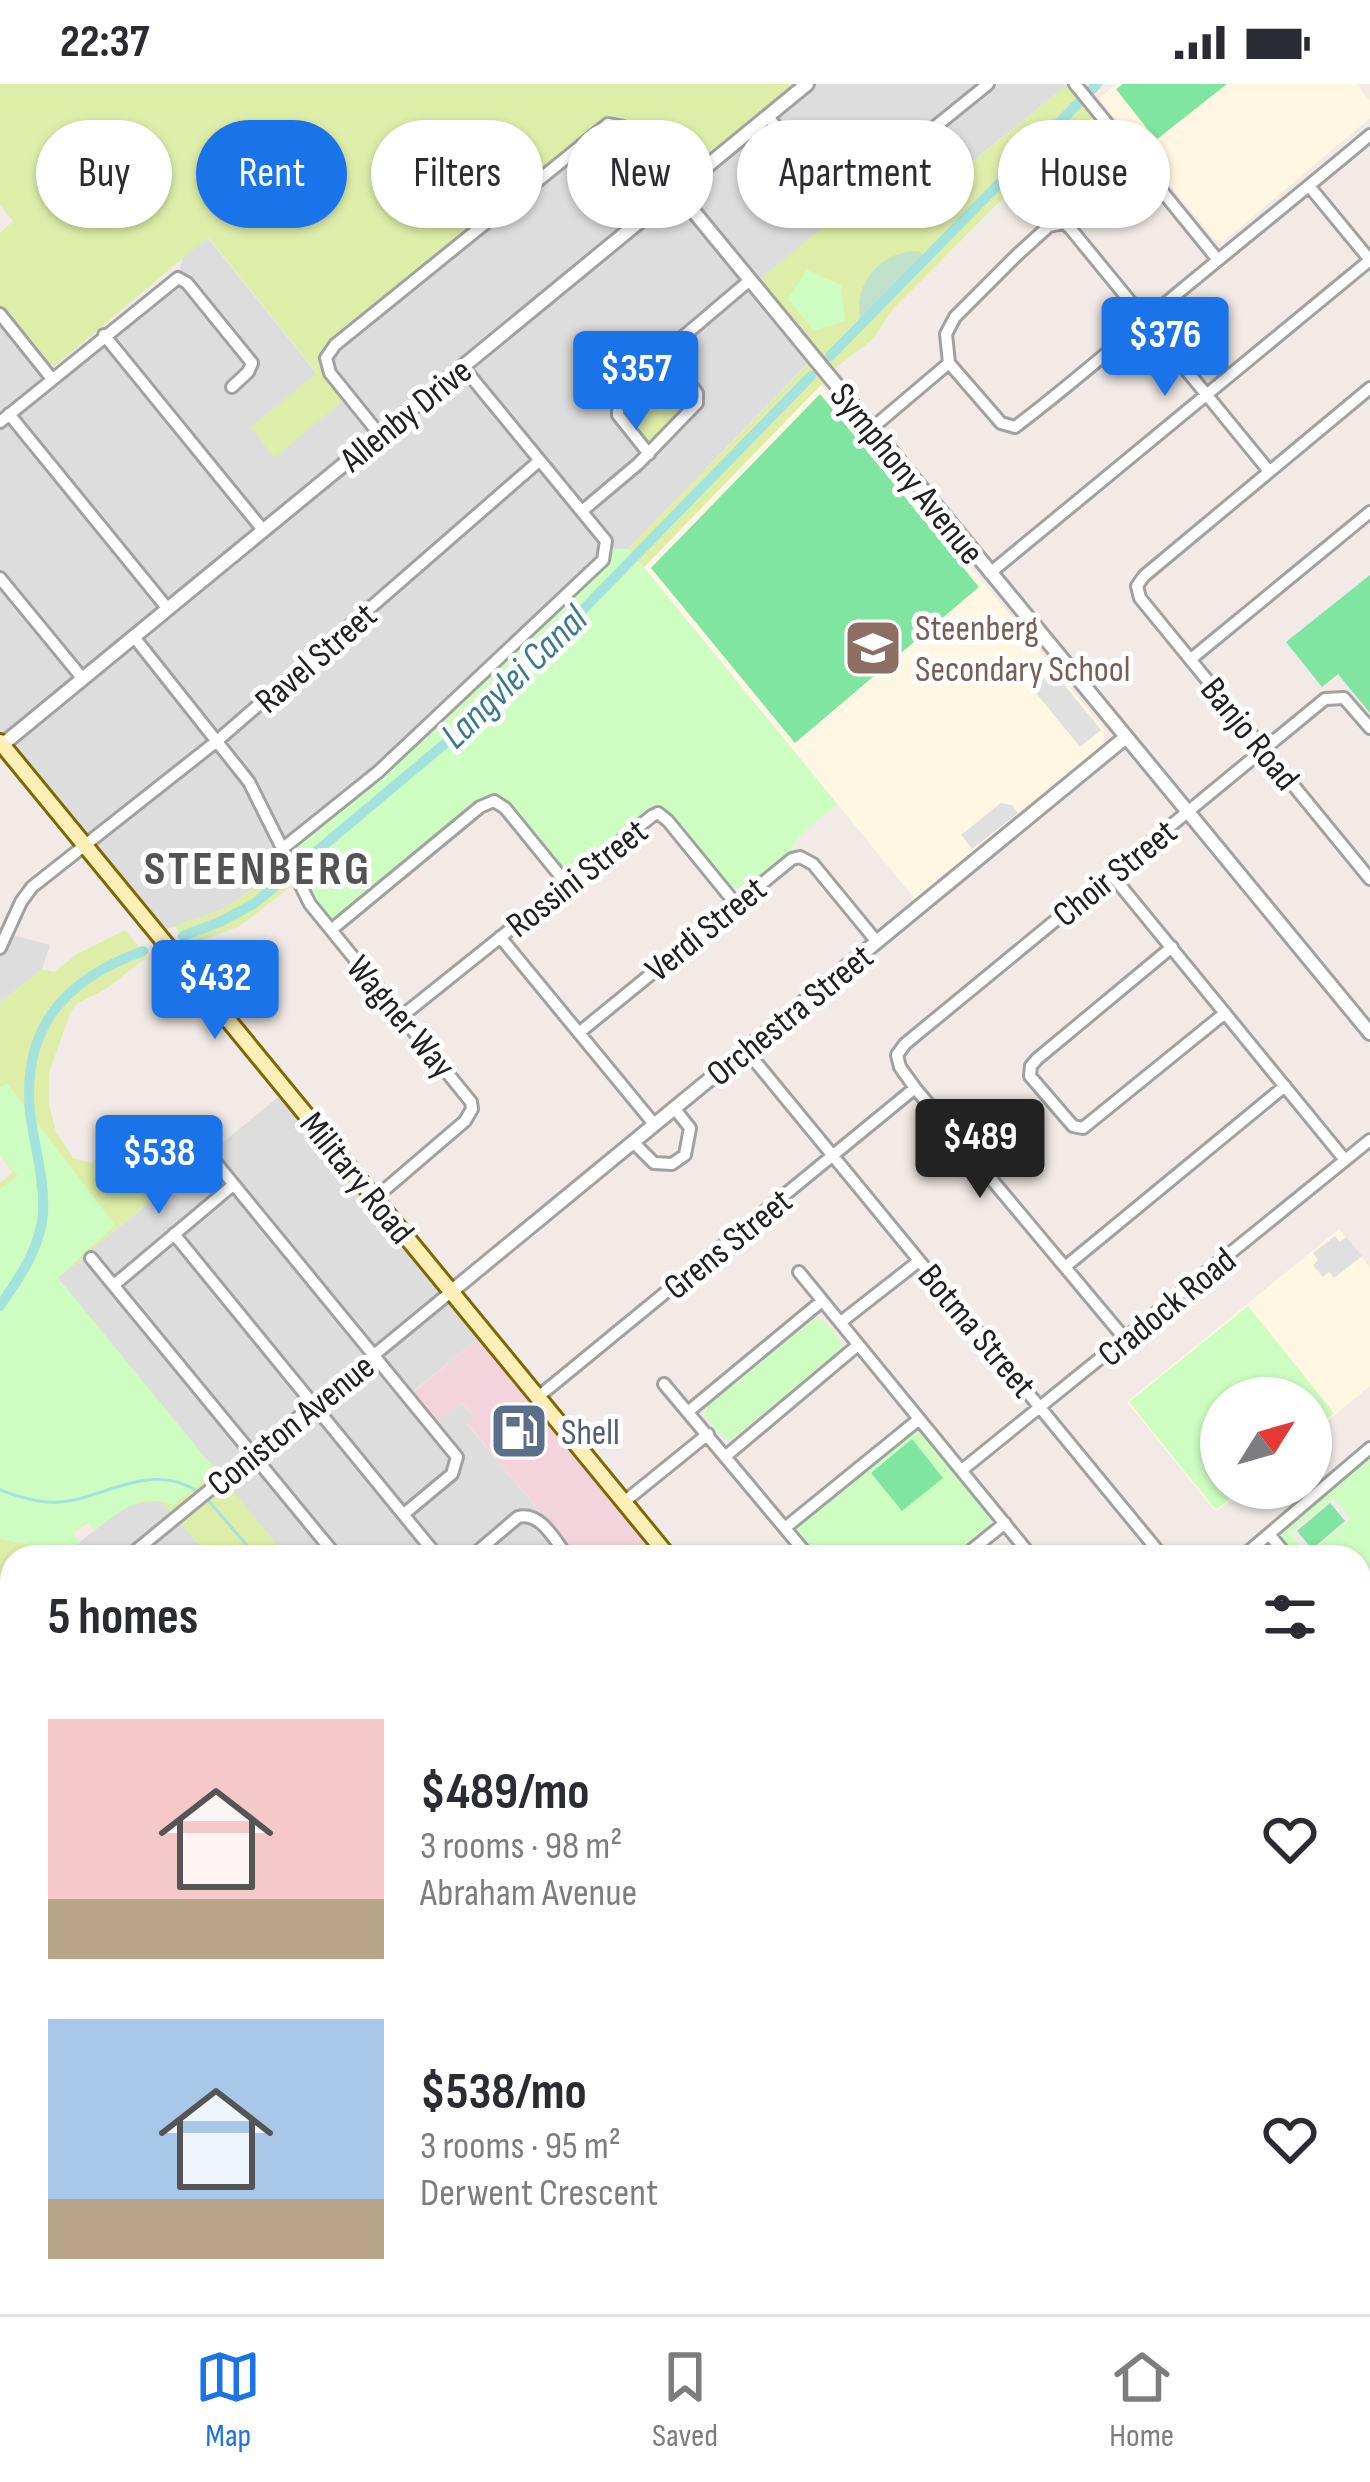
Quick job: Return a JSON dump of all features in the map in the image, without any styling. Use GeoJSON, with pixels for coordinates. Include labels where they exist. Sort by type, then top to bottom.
{"type":"FeatureCollection","features":[{"type":"Feature","properties":{"kind":"main road","name":"Military Road"},"geometry":{"type":"LineString","coordinates":[[1,744],[659,1545]]}},
{"type":"Feature","properties":{"kind":"street","name":"Allenby Drive"},"geometry":{"type":"LineString","coordinates":[[713,161],[807,84]]}},
{"type":"Feature","properties":{"kind":"street"},"geometry":{"type":"LineString","coordinates":[[768,117],[831,192],[844,199],[988,84]]}},
{"type":"Feature","properties":{"kind":"street"},"geometry":{"type":"LineString","coordinates":[[1082,93],[1218,260]]}},
{"type":"Feature","properties":{"kind":"street"},"geometry":{"type":"LineString","coordinates":[[1370,135],[1310,186],[1218,260],[1146,320],[1015,427],[1000,423],[950,363],[946,334],[955,317],[1056,222],[1070,228],[1146,320],[1269,471],[1370,388]]}},
{"type":"Feature","properties":{"kind":"street"},"geometry":{"type":"LineString","coordinates":[[380,435],[330,373],[326,358],[335,345],[567,157]]}},
{"type":"Feature","properties":{"kind":"street"},"geometry":{"type":"LineString","coordinates":[[990,573],[1370,260],[1310,186]]}},
{"type":"Feature","properties":{"kind":"street","name":"Allenby Drive"},"geometry":{"type":"LineString","coordinates":[[1,744],[630,228]]}},
{"type":"Feature","properties":{"kind":"street","name":"Symphony Avenue"},"geometry":{"type":"LineString","coordinates":[[707,228],[1188,812],[1364,1015],[1370,1034]]}},
{"type":"Feature","properties":{"kind":"street"},"geometry":{"type":"LineString","coordinates":[[168,609],[4,418],[178,278],[188,283],[252,363],[232,387]]}},
{"type":"Feature","properties":{"kind":"street"},"geometry":{"type":"LineString","coordinates":[[649,454],[618,415],[616,399],[623,385],[750,280]]}},
{"type":"Feature","properties":{"kind":"street"},"geometry":{"type":"LineString","coordinates":[[0,314],[52,379]]}},
{"type":"Feature","properties":{"kind":"street"},"geometry":{"type":"LineString","coordinates":[[104,335],[263,530]]}},
{"type":"Feature","properties":{"kind":"street"},"geometry":{"type":"LineString","coordinates":[[582,511],[694,408],[698,398],[664,350]]}},
{"type":"Feature","properties":{"kind":"street"},"geometry":{"type":"LineString","coordinates":[[871,428],[950,363]]}},
{"type":"Feature","properties":{"kind":"street"},"geometry":{"type":"LineString","coordinates":[[282,849],[378,772],[602,560],[605,541],[463,367]]}},
{"type":"Feature","properties":{"kind":"street","name":"Ravel Street"},"geometry":{"type":"LineString","coordinates":[[0,948],[25,895],[217,741],[539,461]]}},
{"type":"Feature","properties":{"kind":"street","name":"Banjo Road"},"geometry":{"type":"LineString","coordinates":[[1269,471],[1137,586],[1140,598],[1370,879]]}},
{"type":"Feature","properties":{"kind":"street"},"geometry":{"type":"LineString","coordinates":[[1191,658],[1370,512]]}},
{"type":"Feature","properties":{"kind":"street"},"geometry":{"type":"LineString","coordinates":[[0,578],[83,679]]}},
{"type":"Feature","properties":{"kind":"street","name":"Wagner Way"},"geometry":{"type":"LineString","coordinates":[[134,637],[249,782],[310,904],[467,1095],[472,1109],[465,1120],[375,1198]]}},
{"type":"Feature","properties":{"kind":"street","name":"Choir Street"},"geometry":{"type":"LineString","coordinates":[[915,1088],[900,1067],[900,1049],[1330,696],[1344,698],[1370,728]]}},
{"type":"Feature","properties":{"kind":"street","name":"Orchestra Street"},"geometry":{"type":"LineString","coordinates":[[452,1291],[1126,737]]}},
{"type":"Feature","properties":{"kind":"street"},"geometry":{"type":"LineString","coordinates":[[331,930],[480,807],[494,801],[505,808],[566,884]]}},
{"type":"Feature","properties":{"kind":"street","name":"Rossini Street"},"geometry":{"type":"LineString","coordinates":[[402,1016],[658,813],[735,903]]}},
{"type":"Feature","properties":{"kind":"street","name":"Verdi Street"},"geometry":{"type":"LineString","coordinates":[[580,1032],[784,863],[800,857],[813,864],[877,942]]}},
{"type":"Feature","properties":{"kind":"street"},"geometry":{"type":"LineString","coordinates":[[1111,874],[1346,1160]]}},
{"type":"Feature","properties":{"kind":"street"},"geometry":{"type":"LineString","coordinates":[[500,937],[654,1124]]}},
{"type":"Feature","properties":{"kind":"street"},"geometry":{"type":"LineString","coordinates":[[1172,947],[1037,1059],[1030,1076],[1072,1126],[1083,1128],[1225,1013]]}},
{"type":"Feature","properties":{"kind":"street","name":"Botma Street"},"geometry":{"type":"LineString","coordinates":[[745,1049],[1151,1545]]}},
{"type":"Feature","properties":{"kind":"street"},"geometry":{"type":"LineString","coordinates":[[1065,1267],[1285,1086]]}},
{"type":"Feature","properties":{"kind":"street"},"geometry":{"type":"LineString","coordinates":[[915,1088],[1126,1340]]}},
{"type":"Feature","properties":{"kind":"street","name":"Grens Street"},"geometry":{"type":"LineString","coordinates":[[538,1397],[915,1088]]}},
{"type":"Feature","properties":{"kind":"street"},"geometry":{"type":"LineString","coordinates":[[633,1142],[654,1163],[673,1164],[685,1155],[690,1128],[674,1108]]}},
{"type":"Feature","properties":{"kind":"street","name":"Cradock Road"},"geometry":{"type":"LineString","coordinates":[[962,1470],[1370,1140]]}},
{"type":"Feature","properties":{"kind":"street"},"geometry":{"type":"LineString","coordinates":[[212,1158],[457,1457],[452,1474],[404,1514]]}},
{"type":"Feature","properties":{"kind":"street"},"geometry":{"type":"LineString","coordinates":[[114,1285],[233,1185]]}},
{"type":"Feature","properties":{"kind":"street"},"geometry":{"type":"LineString","coordinates":[[174,1234],[429,1545]]}},
{"type":"Feature","properties":{"kind":"street"},"geometry":{"type":"LineString","coordinates":[[91,1258],[327,1545]]}},
{"type":"Feature","properties":{"kind":"street"},"geometry":{"type":"LineString","coordinates":[[842,1322],[919,1261]]}},
{"type":"Feature","properties":{"kind":"street"},"geometry":{"type":"LineString","coordinates":[[799,1272],[1022,1545]]}},
{"type":"Feature","properties":{"kind":"street","name":"Coniston Avenue"},"geometry":{"type":"LineString","coordinates":[[143,1545],[452,1291]]}},
{"type":"Feature","properties":{"kind":"street"},"geometry":{"type":"LineString","coordinates":[[689,1411],[822,1301]]}},
{"type":"Feature","properties":{"kind":"street"},"geometry":{"type":"LineString","coordinates":[[726,1456],[858,1345]]}},
{"type":"Feature","properties":{"kind":"street"},"geometry":{"type":"LineString","coordinates":[[664,1384],[798,1545]]}},
{"type":"Feature","properties":{"kind":"street"},"geometry":{"type":"LineString","coordinates":[[785,1528],[918,1420]]}},
{"type":"Feature","properties":{"kind":"street"},"geometry":{"type":"LineString","coordinates":[[624,1502],[708,1434]]}},
{"type":"Feature","properties":{"kind":"street"},"geometry":{"type":"LineString","coordinates":[[1256,1545],[1370,1448]]}},
{"type":"Feature","properties":{"kind":"street"},"geometry":{"type":"LineString","coordinates":[[485,1545],[518,1517],[527,1515],[536,1518],[558,1545]]}},
{"type":"Feature","properties":{"kind":"street"},"geometry":{"type":"LineString","coordinates":[[977,1545],[1004,1523]]}},
{"type":"Feature","properties":{"kind":"street"},"geometry":{"type":"LineString","coordinates":[[1269,1534],[1278,1545]]}},
{"type":"Feature","properties":{"kind":"shaded area"},"geometry":{"type":"Polygon","coordinates":[[[807,84],[1068,84],[1024,120],[998,120],[998,141],[974,160],[974,120],[737,120],[737,228],[823,228],[754,285],[813,358],[628,549],[607,549],[378,772],[274,855],[280,870],[223,909],[156,933],[0,742],[0,314],[52,378],[178,277],[183,257],[207,237],[317,374],[251,427],[323,372],[326,358],[482,228],[543,228],[543,177],[567,157],[567,228],[713,228],[713,120],[636,120],[807,84]]]}},
{"type":"Feature","properties":{"kind":"shaded area"},"geometry":{"type":"Polygon","coordinates":[[[1115,84],[1357,84],[1370,101],[1370,118],[1224,241],[1215,240],[1170,185],[1170,120],[1116,120],[1099,99],[1115,84]]]}},
{"type":"Feature","properties":{"kind":"shaded area","name":"Steenberg Secondary School"},"geometry":{"type":"Polygon","coordinates":[[[821,385],[1104,729],[1104,744],[915,899],[644,567],[821,385]]]}},
{"type":"Feature","properties":{"kind":"shaded area"},"geometry":{"type":"Polygon","coordinates":[[[1053,671],[1101,730],[1080,747],[1032,688],[1053,671]]]}},
{"type":"Feature","properties":{"kind":"shaded area"},"geometry":{"type":"Polygon","coordinates":[[[1001,803],[1012,805],[1018,813],[972,849],[961,835],[1001,803]]]}},
{"type":"Feature","properties":{"kind":"shaded area"},"geometry":{"type":"Polygon","coordinates":[[[0,932],[50,945],[42,969],[0,1003],[0,932]]]}},
{"type":"Feature","properties":{"kind":"shaded area"},"geometry":{"type":"Polygon","coordinates":[[[287,1090],[485,1333],[411,1393],[462,1403],[474,1417],[467,1424],[567,1545],[277,1545],[57,1278],[287,1090]]]}},
{"type":"Feature","properties":{"kind":"shaded area"},"geometry":{"type":"Polygon","coordinates":[[[1339,1229],[1370,1267],[1370,1386],[1332,1418],[1332,1377],[1200,1377],[1200,1492],[1127,1402],[1339,1229]]]}},
{"type":"Feature","properties":{"kind":"shaded area"},"geometry":{"type":"Polygon","coordinates":[[[1335,1236],[1340,1242],[1346,1237],[1362,1256],[1334,1278],[1329,1272],[1323,1277],[1313,1265],[1318,1260],[1313,1253],[1335,1236]]]}},
{"type":"Feature","properties":{"kind":"shaded area"},"geometry":{"type":"Polygon","coordinates":[[[485,1333],[659,1545],[567,1545],[467,1423],[474,1417],[463,1403],[436,1424],[411,1394],[485,1333]]]}},
{"type":"Feature","properties":{"kind":"shaded area"},"geometry":{"type":"Polygon","coordinates":[[[162,1502],[200,1545],[76,1545],[128,1504],[162,1502]]]}},
{"type":"Feature","properties":{"kind":"green space"},"geometry":{"type":"Polygon","coordinates":[[[0,84],[807,84],[763,120],[737,120],[737,141],[713,160],[713,120],[567,120],[567,160],[543,180],[543,120],[371,120],[371,228],[484,228],[326,358],[323,372],[345,399],[274,458],[251,427],[317,373],[208,237],[55,366],[48,364],[0,307],[0,233],[13,221],[0,205],[0,84]]]}},
{"type":"Feature","properties":{"kind":"green space"},"geometry":{"type":"Polygon","coordinates":[[[1068,84],[1095,115],[1089,120],[1024,120],[1068,84]]]}},
{"type":"Feature","properties":{"kind":"green space"},"geometry":{"type":"Polygon","coordinates":[[[1123,84],[1227,84],[1170,129],[1170,120],[1140,120],[1116,89],[1123,84]]]}},
{"type":"Feature","properties":{"kind":"green space"},"geometry":{"type":"Polygon","coordinates":[[[998,141],[998,203],[974,227],[974,161],[998,141]]]}},
{"type":"Feature","properties":{"kind":"green space"},"geometry":{"type":"Polygon","coordinates":[[[822,228],[973,228],[892,310],[874,338],[833,370],[759,280],[822,228]]]}},
{"type":"Feature","properties":{"kind":"green space"},"geometry":{"type":"Polygon","coordinates":[[[919,251],[926,259],[862,324],[860,297],[872,273],[893,256],[919,251]]]}},
{"type":"Feature","properties":{"kind":"green space"},"geometry":{"type":"Polygon","coordinates":[[[807,270],[841,285],[845,321],[814,331],[788,299],[807,270]]]}},
{"type":"Feature","properties":{"kind":"green space"},"geometry":{"type":"Polygon","coordinates":[[[662,361],[693,396],[691,404],[655,440],[646,442],[623,417],[622,391],[662,361]]]}},
{"type":"Feature","properties":{"kind":"green space"},"geometry":{"type":"Polygon","coordinates":[[[808,364],[823,383],[644,567],[628,549],[808,364]]]}},
{"type":"Feature","properties":{"kind":"green space"},"geometry":{"type":"Polygon","coordinates":[[[820,394],[979,587],[795,743],[651,568],[820,394]]]}},
{"type":"Feature","properties":{"kind":"green space"},"geometry":{"type":"Polygon","coordinates":[[[610,549],[628,549],[837,804],[799,836],[788,855],[747,888],[730,887],[669,812],[658,808],[648,811],[577,869],[560,868],[494,798],[483,799],[342,915],[334,919],[325,914],[305,888],[291,847],[610,549]]]}},
{"type":"Feature","properties":{"kind":"green space"},"geometry":{"type":"Polygon","coordinates":[[[1370,575],[1370,713],[1338,674],[1322,687],[1286,642],[1370,575]]]}},
{"type":"Feature","properties":{"kind":"green space"},"geometry":{"type":"Polygon","coordinates":[[[280,870],[290,887],[240,926],[190,945],[174,926],[223,909],[280,870]]]}},
{"type":"Feature","properties":{"kind":"green space"},"geometry":{"type":"Polygon","coordinates":[[[125,930],[147,957],[70,1013],[49,1073],[49,1105],[56,1132],[73,1158],[92,1163],[113,1149],[153,1199],[58,1278],[277,1545],[200,1545],[162,1502],[126,1508],[95,1530],[88,1522],[73,1533],[77,1545],[0,1545],[0,1183],[13,1172],[0,1155],[0,1003],[42,969],[54,972],[77,954],[125,930]]]}},
{"type":"Feature","properties":{"kind":"green space"},"geometry":{"type":"Polygon","coordinates":[[[7,1083],[115,1225],[58,1278],[212,1466],[207,1469],[212,1475],[173,1505],[141,1502],[95,1530],[87,1522],[73,1533],[77,1545],[28,1545],[0,1539],[0,1189],[18,1176],[0,1155],[0,1088],[7,1083]]]}},
{"type":"Feature","properties":{"kind":"green space"},"geometry":{"type":"Polygon","coordinates":[[[1248,1306],[1305,1377],[1200,1377],[1200,1490],[1129,1402],[1248,1306]]]}},
{"type":"Feature","properties":{"kind":"green space"},"geometry":{"type":"Polygon","coordinates":[[[814,1319],[824,1321],[841,1341],[840,1351],[732,1439],[724,1439],[706,1417],[706,1407],[814,1319]]]}},
{"type":"Feature","properties":{"kind":"green space"},"geometry":{"type":"Polygon","coordinates":[[[917,1429],[924,1431],[992,1514],[991,1528],[970,1545],[806,1545],[797,1534],[800,1521],[917,1429]]]}},
{"type":"Feature","properties":{"kind":"green space"},"geometry":{"type":"Polygon","coordinates":[[[912,1439],[943,1478],[902,1511],[871,1473],[912,1439]]]}},
{"type":"Feature","properties":{"kind":"green space"},"geometry":{"type":"Polygon","coordinates":[[[1370,1456],[1370,1545],[1319,1545],[1351,1519],[1333,1498],[1332,1488],[1370,1456]]]}},
{"type":"Feature","properties":{"kind":"green space"},"geometry":{"type":"Polygon","coordinates":[[[1332,1505],[1345,1521],[1317,1545],[1309,1545],[1297,1531],[1332,1505]]]}},
{"type":"Feature","properties":{"kind":"green space"},"geometry":{"type":"Polygon","coordinates":[[[1307,1509],[1319,1509],[1290,1533],[1299,1545],[1285,1545],[1277,1534],[1307,1509]]]}},
{"type":"Feature","properties":{"kind":"waterway","name":"Langvlei Canal"},"geometry":{"type":"LineString","coordinates":[[830,356],[1097,84]]}},
{"type":"Feature","properties":{"kind":"waterway","name":"Langvlei Canal"},"geometry":{"type":"LineString","coordinates":[[183,936],[255,903],[485,710],[811,376]]}},
{"type":"Feature","properties":{"kind":"waterway","name":"Langvlei Canal"},"geometry":{"type":"LineString","coordinates":[[0,1306],[28,1263],[43,1214],[29,1082],[42,1031],[71,992],[116,962],[143,951]]}},
{"type":"Feature","properties":{"kind":"waterway"},"geometry":{"type":"LineString","coordinates":[[0,1490],[36,1501],[64,1502],[153,1479],[184,1484],[200,1493]]}},
{"type":"Feature","properties":{"kind":"waterway"},"geometry":{"type":"LineString","coordinates":[[207,1499],[247,1545]]}},
{"type":"Feature","properties":{"kind":"place","name":"Steenberg Secondary School"},"geometry":{"type":"Point","coordinates":[873,648]}},
{"type":"Feature","properties":{"kind":"place","name":"Shell"},"geometry":{"type":"Point","coordinates":[519,1431]}},
{"type":"Feature","properties":{"kind":"district","name":"STEENBERG"},"geometry":{"type":"Point","coordinates":[258,867]}}]}
